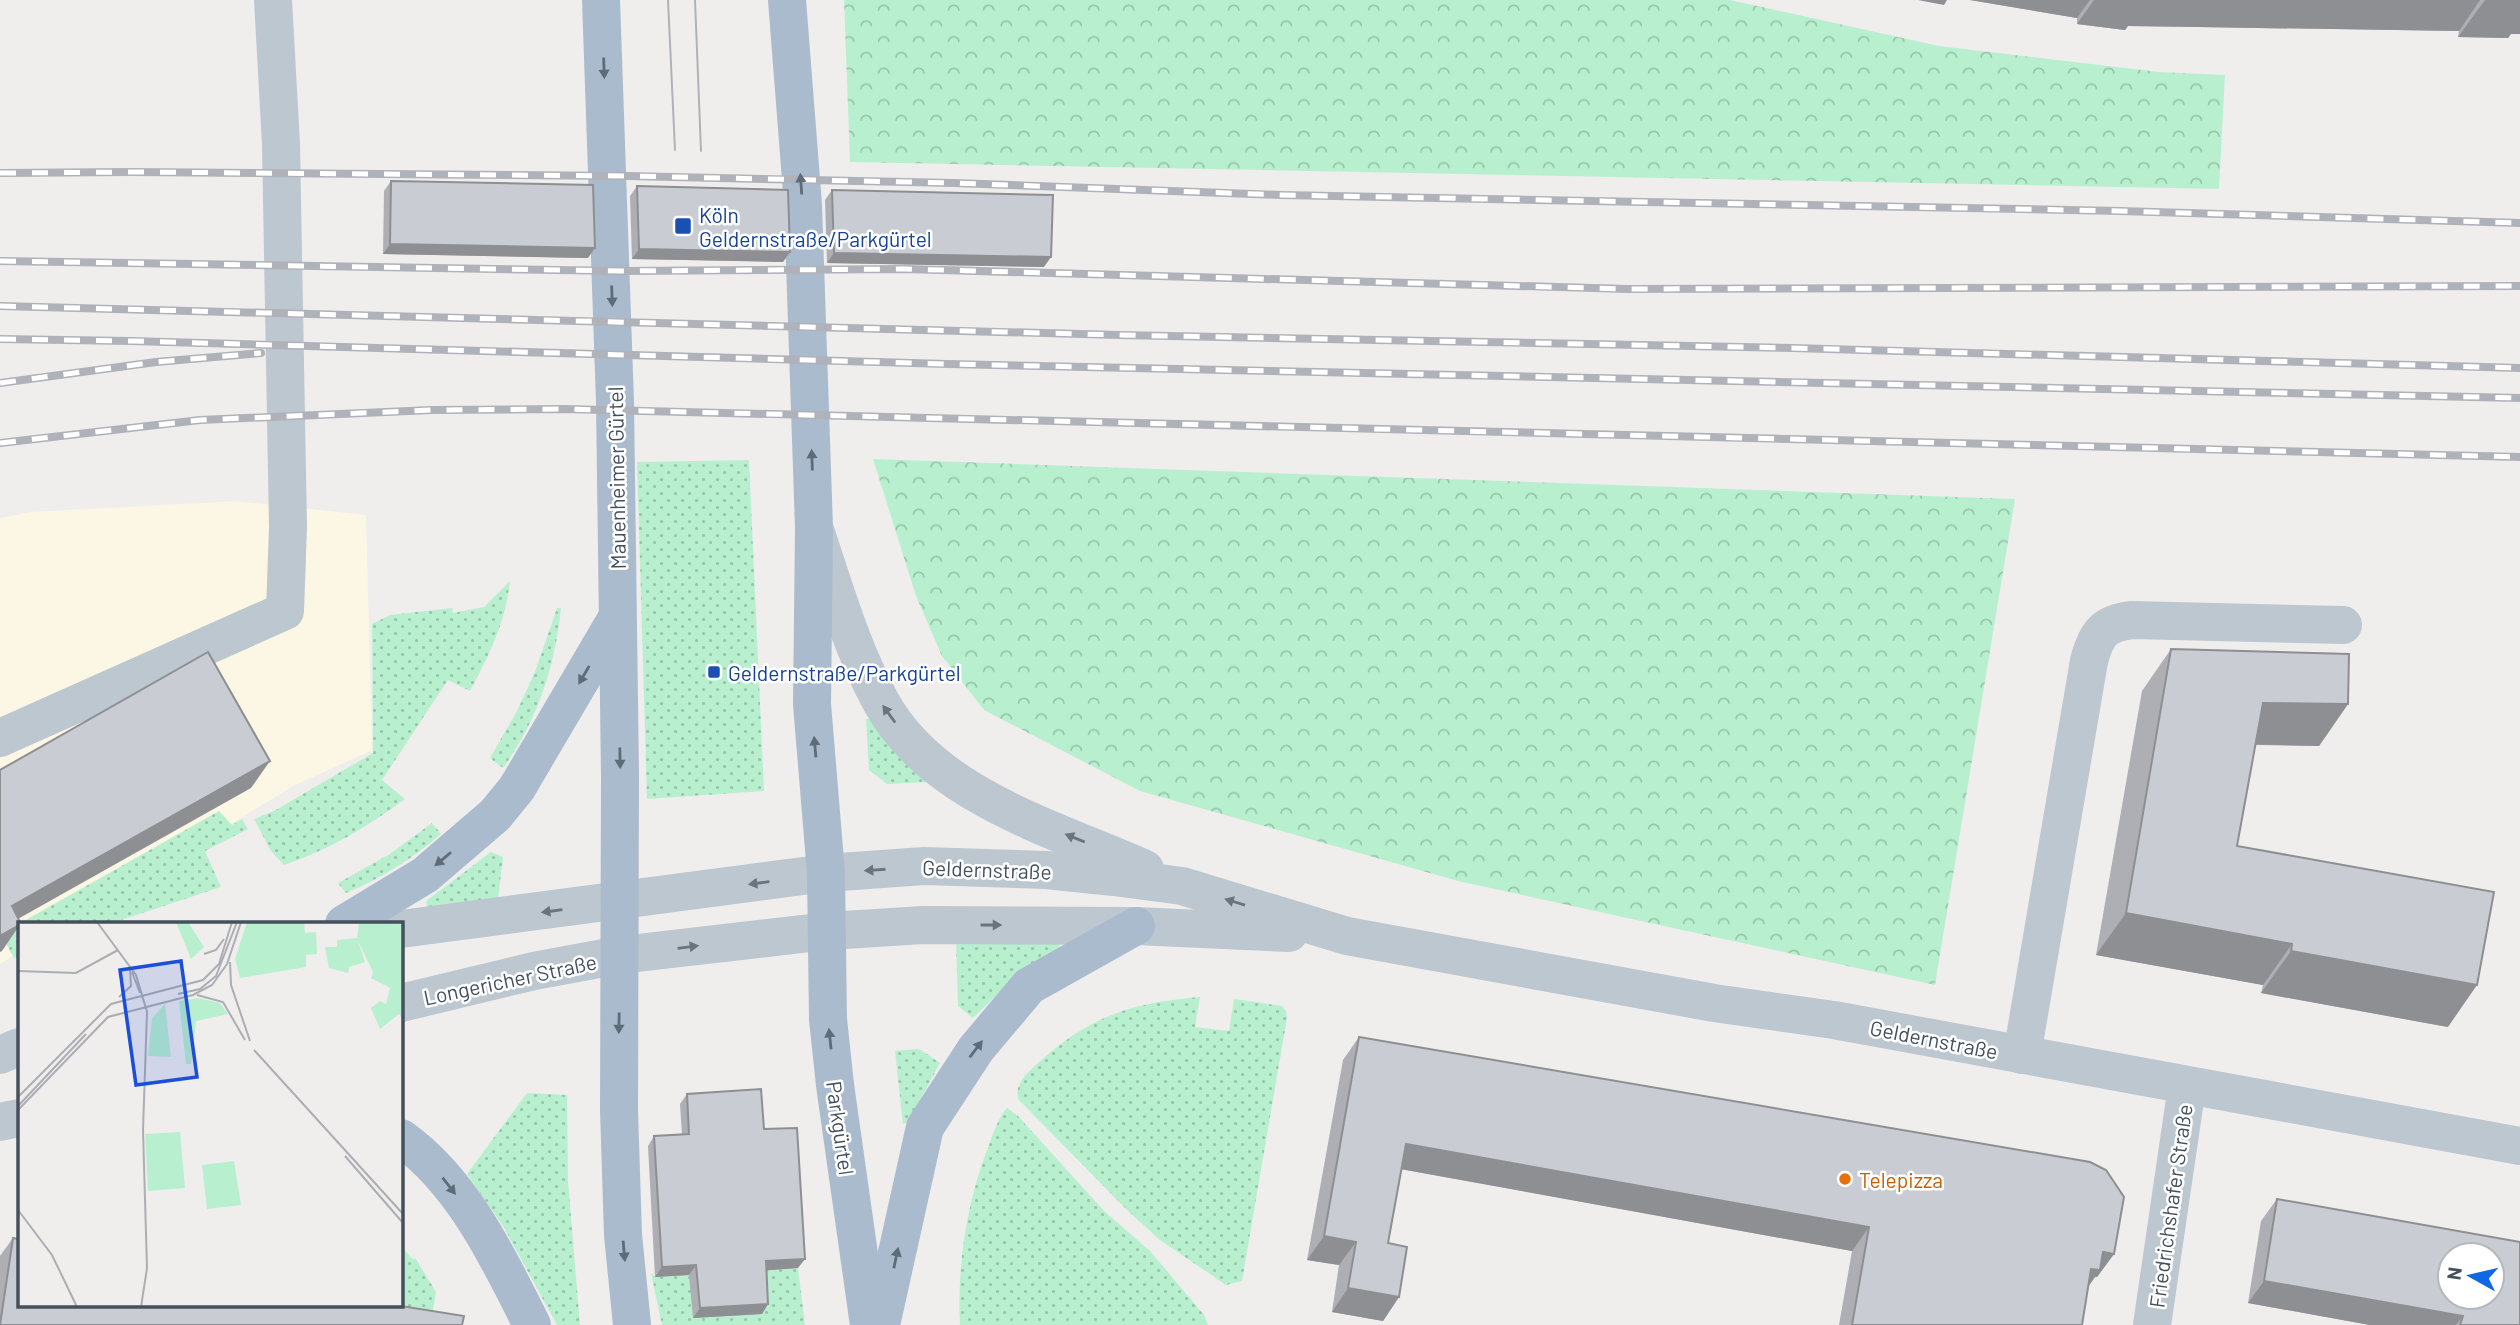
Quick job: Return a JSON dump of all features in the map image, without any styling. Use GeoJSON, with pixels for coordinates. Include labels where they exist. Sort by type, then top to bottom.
{"type":"FeatureCollection","features":[{"type":"Feature","properties":{"kind":"main road","name":"Mauenheimer Gürtel"},"geometry":{"type":"LineString","coordinates":[[601,0],[615,402],[620,955]]}},
{"type":"Feature","properties":{"kind":"main road"},"geometry":{"type":"LineString","coordinates":[[788,0],[803,205],[814,528],[812,704],[828,931]]}},
{"type":"Feature","properties":{"kind":"main road"},"geometry":{"type":"LineString","coordinates":[[347,922],[425,875],[495,815],[517,788],[618,617]]}},
{"type":"Feature","properties":{"kind":"main road"},"geometry":{"type":"LineString","coordinates":[[881,1325],[925,1128],[976,1049],[1029,986],[1136,926]]}},
{"type":"Feature","properties":{"kind":"main road","name":"Parkgürtel"},"geometry":{"type":"LineString","coordinates":[[828,931],[828,1019],[869,1325]]}},
{"type":"Feature","properties":{"kind":"main road"},"geometry":{"type":"LineString","coordinates":[[620,955],[621,1183],[632,1325]]}},
{"type":"Feature","properties":{"kind":"main road"},"geometry":{"type":"LineString","coordinates":[[402,1139],[439,1172],[467,1209],[532,1325]]}},
{"type":"Feature","properties":{"kind":"street"},"geometry":{"type":"LineString","coordinates":[[0,738],[285,611],[288,527],[281,144],[273,0]]}},
{"type":"Feature","properties":{"kind":"street"},"geometry":{"type":"LineString","coordinates":[[814,528],[849,629],[876,691],[906,737],[929,761],[956,781],[1013,813],[1182,886]]}},
{"type":"Feature","properties":{"kind":"street"},"geometry":{"type":"LineString","coordinates":[[2022,1055],[2089,661],[2099,635],[2116,622],[2132,620],[2343,625]]}},
{"type":"Feature","properties":{"kind":"street","name":"Geldernstraße"},"geometry":{"type":"LineString","coordinates":[[620,902],[826,873],[924,866],[991,867],[1182,886],[1347,936],[1714,1003],[1834,1020],[2520,1146]]}},
{"type":"Feature","properties":{"kind":"street"},"geometry":{"type":"LineString","coordinates":[[402,929],[620,902]]}},
{"type":"Feature","properties":{"kind":"street","name":"Geldernstraße"},"geometry":{"type":"LineString","coordinates":[[620,955],[828,931],[923,925],[1136,926],[1347,936]]}},
{"type":"Feature","properties":{"kind":"street","name":"Longericher Straße"},"geometry":{"type":"LineString","coordinates":[[402,1003],[534,971],[620,955]]}},
{"type":"Feature","properties":{"kind":"street"},"geometry":{"type":"LineString","coordinates":[[0,1055],[18,1047]]}},
{"type":"Feature","properties":{"kind":"street","name":"Friedrichshafer Straße"},"geometry":{"type":"LineString","coordinates":[[2152,1325],[2188,1086]]}},
{"type":"Feature","properties":{"kind":"street"},"geometry":{"type":"LineString","coordinates":[[0,1122],[18,1118]]}},
{"type":"Feature","properties":{"kind":"shaded area"},"geometry":{"type":"Polygon","coordinates":[[[236,501],[366,515],[372,750],[295,785],[69,922],[18,922],[18,953],[0,964],[0,518],[31,512],[236,501]]]}},
{"type":"Feature","properties":{"kind":"green space"},"geometry":{"type":"Polygon","coordinates":[[[844,0],[1730,0],[1939,46],[2159,72],[2225,75],[2219,189],[850,162],[844,0]]]}},
{"type":"Feature","properties":{"kind":"green space"},"geometry":{"type":"Polygon","coordinates":[[[873,459],[2015,499],[1935,985],[1458,881],[1140,791],[984,710],[942,656],[916,596],[873,459]]]}},
{"type":"Feature","properties":{"kind":"green space"},"geometry":{"type":"Polygon","coordinates":[[[749,460],[764,791],[647,799],[637,462],[749,460]]]}},
{"type":"Feature","properties":{"kind":"green space"},"geometry":{"type":"Polygon","coordinates":[[[510,581],[496,638],[470,691],[448,680],[382,780],[405,799],[347,837],[284,865],[271,851],[254,819],[274,811],[373,753],[372,624],[390,615],[452,608],[453,613],[484,607],[510,581]]]}},
{"type":"Feature","properties":{"kind":"green space"},"geometry":{"type":"Polygon","coordinates":[[[557,608],[561,608],[558,630],[543,692],[526,731],[503,768],[490,758],[517,711],[535,672],[557,608]]]}},
{"type":"Feature","properties":{"kind":"green space"},"geometry":{"type":"Polygon","coordinates":[[[866,719],[870,719],[927,782],[887,784],[869,770],[866,719]]]}},
{"type":"Feature","properties":{"kind":"green space"},"geometry":{"type":"Polygon","coordinates":[[[219,811],[232,825],[242,819],[248,829],[205,851],[221,887],[115,922],[22,922],[219,811]]]}},
{"type":"Feature","properties":{"kind":"green space"},"geometry":{"type":"Polygon","coordinates":[[[432,823],[441,834],[396,867],[346,893],[338,883],[390,854],[432,823]]]}},
{"type":"Feature","properties":{"kind":"green space"},"geometry":{"type":"Polygon","coordinates":[[[491,852],[503,857],[498,899],[428,913],[426,901],[491,852]]]}},
{"type":"Feature","properties":{"kind":"green space"},"geometry":{"type":"Polygon","coordinates":[[[18,924],[18,956],[14,958],[1,934],[18,924]]]}},
{"type":"Feature","properties":{"kind":"green space"},"geometry":{"type":"Polygon","coordinates":[[[956,942],[1059,944],[1060,947],[1012,980],[973,1018],[958,1006],[956,942]]]}},
{"type":"Feature","properties":{"kind":"green space"},"geometry":{"type":"Polygon","coordinates":[[[1200,997],[1195,1027],[1229,1031],[1234,999],[1282,1006],[1287,1018],[1242,1281],[1226,1285],[1160,1240],[1127,1210],[1019,1100],[1018,1095],[1019,1084],[1033,1068],[1056,1048],[1093,1023],[1152,1003],[1200,997]]]}},
{"type":"Feature","properties":{"kind":"green space"},"geometry":{"type":"Polygon","coordinates":[[[916,1049],[940,1063],[908,1122],[903,1124],[895,1051],[916,1049]]]}},
{"type":"Feature","properties":{"kind":"green space"},"geometry":{"type":"Polygon","coordinates":[[[527,1093],[567,1095],[568,1181],[580,1325],[557,1325],[503,1226],[467,1174],[527,1093]]]}},
{"type":"Feature","properties":{"kind":"green space"},"geometry":{"type":"Polygon","coordinates":[[[1007,1108],[1018,1116],[1104,1211],[1150,1251],[1204,1315],[1208,1325],[960,1325],[960,1278],[965,1232],[982,1164],[999,1120],[1007,1108]]]}},
{"type":"Feature","properties":{"kind":"green space"},"geometry":{"type":"Polygon","coordinates":[[[402,1246],[411,1258],[416,1259],[436,1292],[431,1322],[402,1307],[402,1246]]]}},
{"type":"Feature","properties":{"kind":"green space"},"geometry":{"type":"Polygon","coordinates":[[[798,1268],[805,1325],[662,1325],[651,1273],[656,1277],[798,1268]]]}},
{"type":"Feature","properties":{"kind":"building"},"geometry":{"type":"Polygon","coordinates":[[[391,181],[593,185],[595,248],[390,244],[391,181]]]}},
{"type":"Feature","properties":{"kind":"building"},"geometry":{"type":"Polygon","coordinates":[[[637,186],[788,190],[790,252],[639,249],[637,186]]]}},
{"type":"Feature","properties":{"kind":"building"},"geometry":{"type":"Polygon","coordinates":[[[832,190],[1053,195],[1051,257],[834,253],[832,190]]]}},
{"type":"Feature","properties":{"kind":"building"},"geometry":{"type":"Polygon","coordinates":[[[2171,649],[2349,654],[2348,704],[2263,703],[2237,846],[2494,892],[2477,985],[2291,951],[2292,944],[2126,913],[2171,649]]]}},
{"type":"Feature","properties":{"kind":"building"},"geometry":{"type":"Polygon","coordinates":[[[208,652],[270,761],[12,906],[20,922],[0,936],[0,770],[208,652]]]}},
{"type":"Feature","properties":{"kind":"building"},"geometry":{"type":"Polygon","coordinates":[[[1359,1037],[2090,1162],[2106,1170],[2124,1197],[2114,1254],[2103,1252],[2100,1270],[2091,1269],[2082,1325],[1852,1325],[1869,1227],[1406,1144],[1388,1243],[1407,1247],[1399,1297],[1348,1288],[1356,1242],[1324,1236],[1359,1037]]]}},
{"type":"Feature","properties":{"kind":"building"},"geometry":{"type":"Polygon","coordinates":[[[761,1089],[764,1129],[797,1128],[805,1259],[766,1261],[768,1304],[700,1308],[696,1265],[662,1267],[654,1136],[689,1134],[687,1094],[761,1089]]]}},
{"type":"Feature","properties":{"kind":"building"},"geometry":{"type":"Polygon","coordinates":[[[2277,1199],[2520,1242],[2520,1325],[2460,1325],[2463,1316],[2264,1281],[2277,1199]]]}},
{"type":"Feature","properties":{"kind":"building"},"geometry":{"type":"Polygon","coordinates":[[[13,1238],[18,1239],[18,1308],[402,1306],[464,1316],[462,1325],[0,1325],[13,1238]]]}},
{"type":"Feature","properties":{"kind":"tram line"},"geometry":{"type":"LineString","coordinates":[[668,0],[675,150]]}},
{"type":"Feature","properties":{"kind":"tram line"},"geometry":{"type":"LineString","coordinates":[[695,0],[701,151]]}},
{"type":"Feature","properties":{"kind":"railway"},"geometry":{"type":"LineString","coordinates":[[0,173],[627,176],[954,183],[1281,195],[2120,211],[2520,223]]}},
{"type":"Feature","properties":{"kind":"railway"},"geometry":{"type":"LineString","coordinates":[[0,261],[622,271],[905,269],[1628,289],[2520,286]]}},
{"type":"Feature","properties":{"kind":"railway"},"geometry":{"type":"LineString","coordinates":[[0,306],[2520,368]]}},
{"type":"Feature","properties":{"kind":"railway"},"geometry":{"type":"LineString","coordinates":[[0,339],[947,364],[2520,398]]}},
{"type":"Feature","properties":{"kind":"railway"},"geometry":{"type":"LineString","coordinates":[[0,383],[156,362],[261,353]]}},
{"type":"Feature","properties":{"kind":"railway"},"geometry":{"type":"LineString","coordinates":[[0,443],[200,420],[432,410],[564,409],[2520,457]]}},
{"type":"Feature","properties":{"kind":"place","name":"Köln Geldernstraße/Parkgürtel"},"geometry":{"type":"Point","coordinates":[683,226]}},
{"type":"Feature","properties":{"kind":"place","name":"Geldernstraße/Parkgürtel"},"geometry":{"type":"Point","coordinates":[714,672]}},
{"type":"Feature","properties":{"kind":"place","name":"Telepizza"},"geometry":{"type":"Point","coordinates":[1845,1179]}}]}
